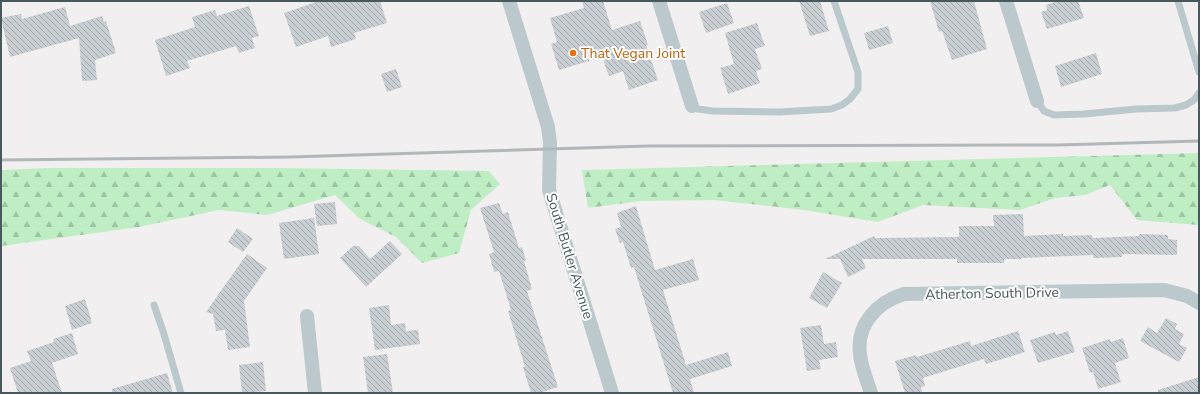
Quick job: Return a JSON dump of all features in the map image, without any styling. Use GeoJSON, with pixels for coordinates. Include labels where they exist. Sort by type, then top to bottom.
{"type":"FeatureCollection","features":[{"type":"Feature","properties":{"kind":"street","name":"South Butler Avenue"},"geometry":{"type":"LineString","coordinates":[[509,1],[548,127],[550,143],[548,190],[612,393]]}},
{"type":"Feature","properties":{"kind":"street"},"geometry":{"type":"LineString","coordinates":[[659,1],[692,106]]}},
{"type":"Feature","properties":{"kind":"street"},"geometry":{"type":"LineString","coordinates":[[1006,1],[1037,101]]}},
{"type":"Feature","properties":{"kind":"street","name":"Atherton South Drive"},"geometry":{"type":"LineString","coordinates":[[871,393],[860,356],[859,346],[862,330],[870,315],[875,310],[889,300],[904,294],[1164,290],[1187,296],[1199,303]]}},
{"type":"Feature","properties":{"kind":"street"},"geometry":{"type":"LineString","coordinates":[[307,316],[315,393]]}},
{"type":"Feature","properties":{"kind":"lane"},"geometry":{"type":"LineString","coordinates":[[692,106],[698,109],[713,112],[778,112],[831,109],[850,100],[858,89],[858,72],[834,1]]}},
{"type":"Feature","properties":{"kind":"lane"},"geometry":{"type":"LineString","coordinates":[[1178,1],[1199,72]]}},
{"type":"Feature","properties":{"kind":"lane"},"geometry":{"type":"LineString","coordinates":[[1037,101],[1044,111],[1054,115],[1084,114],[1136,109],[1175,108],[1186,105],[1194,100],[1199,93]]}},
{"type":"Feature","properties":{"kind":"lane"},"geometry":{"type":"LineString","coordinates":[[154,305],[181,393]]}},
{"type":"Feature","properties":{"kind":"green space"},"geometry":{"type":"Polygon","coordinates":[[[1199,153],[1199,225],[1137,220],[1110,185],[1085,195],[1055,198],[1020,210],[923,205],[878,222],[797,209],[714,200],[640,201],[588,208],[582,170],[1199,153]]]}},
{"type":"Feature","properties":{"kind":"green space"},"geometry":{"type":"Polygon","coordinates":[[[48,168],[282,168],[489,171],[500,184],[471,210],[459,253],[422,263],[396,237],[360,219],[335,195],[267,215],[219,210],[139,227],[1,246],[1,170],[48,168]]]}},
{"type":"Feature","properties":{"kind":"building"},"geometry":{"type":"Polygon","coordinates":[[[319,1],[380,1],[387,23],[354,33],[356,39],[331,47],[328,36],[296,47],[284,13],[319,1]]]}},
{"type":"Feature","properties":{"kind":"building"},"geometry":{"type":"Polygon","coordinates":[[[582,1],[603,1],[612,30],[640,21],[648,45],[646,45],[658,80],[629,90],[623,71],[609,76],[602,57],[559,70],[551,44],[557,42],[550,18],[584,8],[582,1]]]}},
{"type":"Feature","properties":{"kind":"building"},"geometry":{"type":"Polygon","coordinates":[[[799,1],[820,1],[829,31],[810,36],[799,1]]]}},
{"type":"Feature","properties":{"kind":"building"},"geometry":{"type":"Polygon","coordinates":[[[930,1],[974,1],[987,49],[952,60],[942,31],[939,32],[930,1]]]}},
{"type":"Feature","properties":{"kind":"building"},"geometry":{"type":"Polygon","coordinates":[[[1059,1],[1078,1],[1084,18],[1047,29],[1041,12],[1047,10],[1046,5],[1059,1]]]}},
{"type":"Feature","properties":{"kind":"building"},"geometry":{"type":"Polygon","coordinates":[[[727,3],[734,23],[706,33],[699,12],[727,3]]]}},
{"type":"Feature","properties":{"kind":"building"},"geometry":{"type":"Polygon","coordinates":[[[249,6],[259,36],[252,38],[255,48],[239,53],[236,46],[187,61],[190,68],[166,76],[155,40],[195,27],[192,17],[215,10],[217,16],[249,6]]]}},
{"type":"Feature","properties":{"kind":"building"},"geometry":{"type":"Polygon","coordinates":[[[65,7],[70,26],[102,16],[104,22],[106,21],[116,53],[95,60],[97,80],[82,81],[79,38],[10,57],[1,18],[21,14],[22,19],[65,7]]]}},
{"type":"Feature","properties":{"kind":"building"},"geometry":{"type":"Polygon","coordinates":[[[757,23],[765,46],[755,49],[762,69],[756,71],[760,83],[728,94],[720,68],[734,64],[725,33],[757,23]]]}},
{"type":"Feature","properties":{"kind":"building"},"geometry":{"type":"Polygon","coordinates":[[[888,26],[893,43],[869,50],[864,33],[888,26]]]}},
{"type":"Feature","properties":{"kind":"building"},"geometry":{"type":"Polygon","coordinates":[[[1096,53],[1102,74],[1061,87],[1055,66],[1096,53]]]}},
{"type":"Feature","properties":{"kind":"building"},"geometry":{"type":"Polygon","coordinates":[[[396,69],[402,87],[387,92],[381,74],[396,69]]]}},
{"type":"Feature","properties":{"kind":"building"},"geometry":{"type":"Polygon","coordinates":[[[335,202],[337,224],[317,226],[314,204],[335,202]]]}},
{"type":"Feature","properties":{"kind":"building"},"geometry":{"type":"Polygon","coordinates":[[[499,203],[503,214],[508,212],[519,248],[522,247],[526,260],[524,261],[532,289],[527,291],[558,387],[539,393],[531,393],[523,367],[525,367],[508,311],[511,310],[499,271],[494,272],[489,254],[494,252],[480,208],[499,203]]]}},
{"type":"Feature","properties":{"kind":"building"},"geometry":{"type":"Polygon","coordinates":[[[636,206],[655,270],[693,259],[699,280],[663,290],[686,365],[728,352],[732,366],[690,379],[694,393],[673,393],[634,267],[631,268],[623,242],[620,243],[615,229],[621,227],[617,213],[636,206]]]}},
{"type":"Feature","properties":{"kind":"building"},"geometry":{"type":"Polygon","coordinates":[[[1023,214],[1024,236],[1063,234],[1063,236],[1092,235],[1093,238],[1139,236],[1139,234],[1168,235],[1168,239],[1177,240],[1177,255],[1122,254],[1122,257],[1093,258],[1093,255],[1021,258],[1004,259],[1004,263],[957,263],[957,259],[862,259],[866,268],[848,277],[840,259],[825,259],[874,236],[875,238],[959,237],[959,226],[994,226],[993,215],[1023,214]]]}},
{"type":"Feature","properties":{"kind":"building"},"geometry":{"type":"Polygon","coordinates":[[[314,218],[319,254],[284,259],[279,223],[314,218]]]}},
{"type":"Feature","properties":{"kind":"building"},"geometry":{"type":"Polygon","coordinates":[[[237,228],[253,239],[243,252],[228,242],[237,228]]]}},
{"type":"Feature","properties":{"kind":"building"},"geometry":{"type":"Polygon","coordinates":[[[390,241],[402,254],[366,287],[340,258],[353,246],[359,246],[370,259],[390,241]]]}},
{"type":"Feature","properties":{"kind":"building"},"geometry":{"type":"Polygon","coordinates":[[[247,254],[267,268],[244,301],[250,347],[228,350],[225,330],[216,331],[213,314],[206,312],[247,254]]]}},
{"type":"Feature","properties":{"kind":"building"},"geometry":{"type":"Polygon","coordinates":[[[823,272],[842,283],[827,308],[809,298],[823,272]]]}},
{"type":"Feature","properties":{"kind":"building"},"geometry":{"type":"Polygon","coordinates":[[[85,299],[92,323],[72,330],[65,306],[85,299]]]}},
{"type":"Feature","properties":{"kind":"building"},"geometry":{"type":"Polygon","coordinates":[[[389,305],[391,325],[405,323],[406,331],[418,330],[420,344],[375,350],[369,308],[389,305]]]}},
{"type":"Feature","properties":{"kind":"building"},"geometry":{"type":"Polygon","coordinates":[[[1166,318],[1177,324],[1175,329],[1184,334],[1179,344],[1187,348],[1179,362],[1140,341],[1148,327],[1157,333],[1166,318]]]}},
{"type":"Feature","properties":{"kind":"building"},"geometry":{"type":"Polygon","coordinates":[[[821,325],[824,344],[836,342],[838,357],[819,360],[821,369],[807,371],[800,328],[821,325]]]}},
{"type":"Feature","properties":{"kind":"building"},"geometry":{"type":"Polygon","coordinates":[[[1018,331],[1025,352],[986,364],[984,359],[923,378],[925,386],[921,387],[922,393],[905,393],[895,361],[916,355],[917,357],[970,341],[971,346],[1018,331]]]}},
{"type":"Feature","properties":{"kind":"building"},"geometry":{"type":"Polygon","coordinates":[[[1068,331],[1075,352],[1038,363],[1030,340],[1055,332],[1056,335],[1068,331]]]}},
{"type":"Feature","properties":{"kind":"building"},"geometry":{"type":"Polygon","coordinates":[[[72,333],[78,354],[52,363],[62,393],[18,393],[10,368],[31,361],[27,351],[54,342],[53,339],[72,333]]]}},
{"type":"Feature","properties":{"kind":"building"},"geometry":{"type":"Polygon","coordinates":[[[1123,338],[1129,358],[1115,363],[1121,382],[1098,389],[1093,372],[1090,373],[1082,348],[1110,339],[1111,342],[1123,338]]]}},
{"type":"Feature","properties":{"kind":"building"},"geometry":{"type":"Polygon","coordinates":[[[387,354],[393,393],[368,393],[363,357],[387,354]]]}},
{"type":"Feature","properties":{"kind":"building"},"geometry":{"type":"Polygon","coordinates":[[[263,362],[266,391],[242,393],[239,365],[263,362]]]}},
{"type":"Feature","properties":{"kind":"building"},"geometry":{"type":"Polygon","coordinates":[[[167,373],[173,393],[112,393],[112,389],[167,373]]]}},
{"type":"Feature","properties":{"kind":"building"},"geometry":{"type":"Polygon","coordinates":[[[1199,377],[1199,393],[1158,393],[1158,390],[1199,377]]]}},
{"type":"Feature","properties":{"kind":"railway"},"geometry":{"type":"LineString","coordinates":[[1,160],[291,157],[647,146],[1058,145],[1199,141]]}},
{"type":"Feature","properties":{"kind":"place","name":"That Vegan Joint"},"geometry":{"type":"Point","coordinates":[573,53]}}]}
